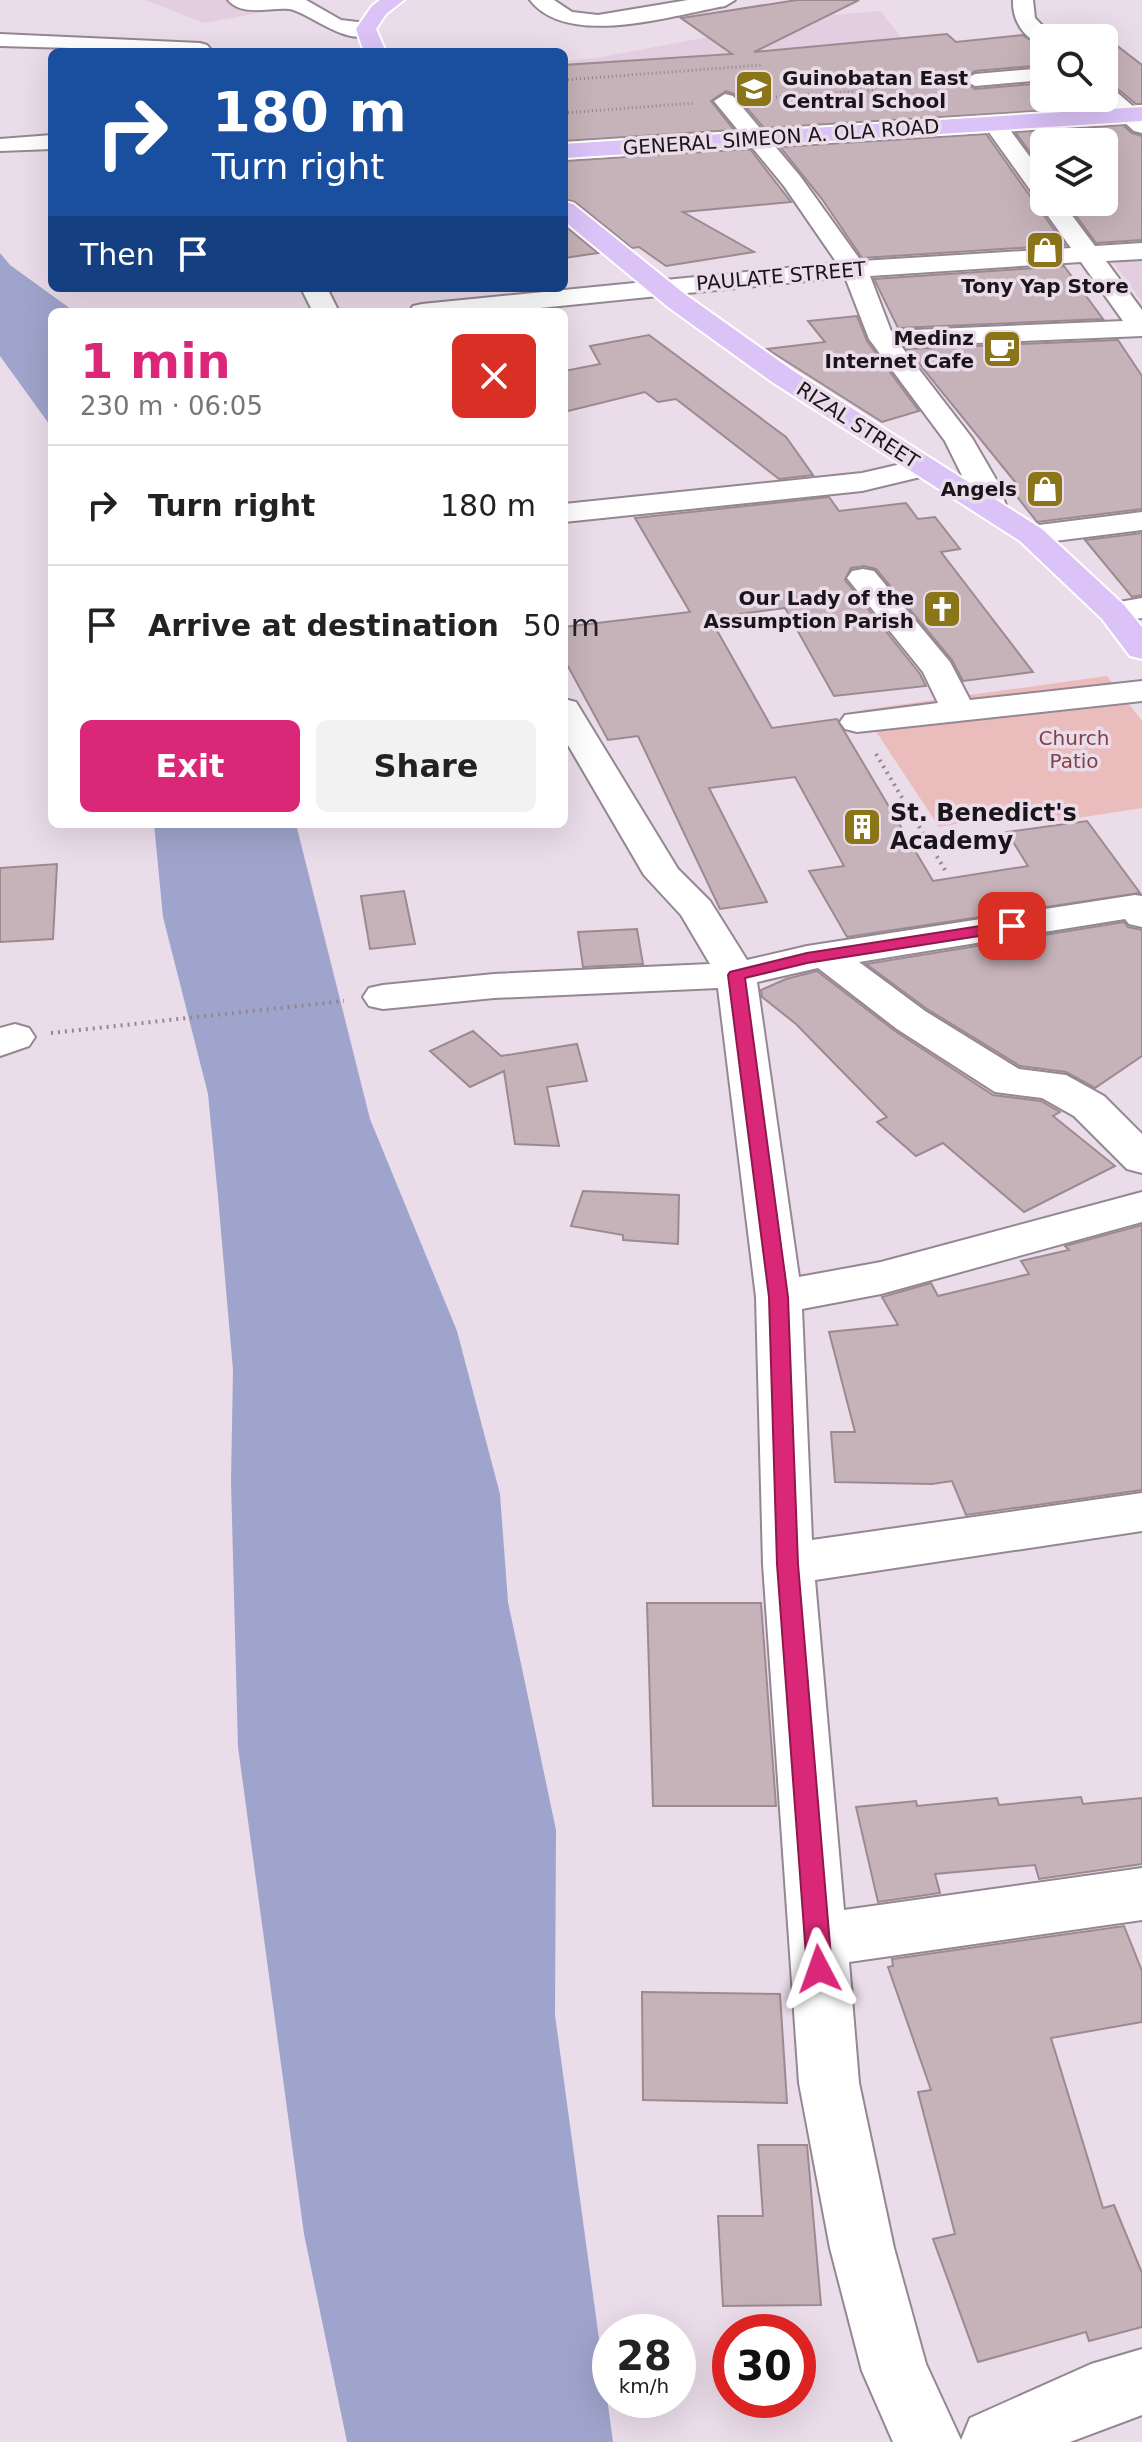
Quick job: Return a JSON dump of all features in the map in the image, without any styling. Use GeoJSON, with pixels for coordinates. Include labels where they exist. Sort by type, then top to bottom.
{"type":"FeatureCollection","features":[{"type":"Feature","properties":{"kind":"main road"},"geometry":{"type":"LineString","coordinates":[[373,48],[366,29],[379,10],[394,0]]}},
{"type":"Feature","properties":{"kind":"main road","name":"GENERAL SIMEON A. OLA ROAD"},"geometry":{"type":"LineString","coordinates":[[568,151],[1137,118]]}},
{"type":"Feature","properties":{"kind":"main road","name":"RIZAL STREET"},"geometry":{"type":"LineString","coordinates":[[568,212],[659,287],[782,376],[1031,535],[1128,610],[1142,649]]}},
{"type":"Feature","properties":{"kind":"street"},"geometry":{"type":"LineString","coordinates":[[238,0],[244,3],[292,1],[336,26],[366,29]]}},
{"type":"Feature","properties":{"kind":"street"},"geometry":{"type":"LineString","coordinates":[[540,0],[566,17],[598,21],[725,0]]}},
{"type":"Feature","properties":{"kind":"street"},"geometry":{"type":"LineString","coordinates":[[1023,0],[1025,23],[1030,27]]}},
{"type":"Feature","properties":{"kind":"street"},"geometry":{"type":"LineString","coordinates":[[0,40],[183,48]]}},
{"type":"Feature","properties":{"kind":"street"},"geometry":{"type":"LineString","coordinates":[[975,80],[1030,75]]}},
{"type":"Feature","properties":{"kind":"street"},"geometry":{"type":"LineString","coordinates":[[725,101],[760,139],[854,269],[882,339],[960,439],[982,475],[992,508]]}},
{"type":"Feature","properties":{"kind":"street"},"geometry":{"type":"LineString","coordinates":[[1118,104],[1137,118]]}},
{"type":"Feature","properties":{"kind":"street"},"geometry":{"type":"LineString","coordinates":[[994,124],[1030,174]]}},
{"type":"Feature","properties":{"kind":"street"},"geometry":{"type":"LineString","coordinates":[[3,145],[48,142]]}},
{"type":"Feature","properties":{"kind":"street"},"geometry":{"type":"LineString","coordinates":[[1060,216],[1142,328]]}},
{"type":"Feature","properties":{"kind":"street","name":"PAULATE STREET"},"geometry":{"type":"LineString","coordinates":[[460,308],[854,269],[1142,251]]}},
{"type":"Feature","properties":{"kind":"street"},"geometry":{"type":"LineString","coordinates":[[882,339],[1142,328]]}},
{"type":"Feature","properties":{"kind":"street"},"geometry":{"type":"LineString","coordinates":[[568,513],[848,484],[923,468]]}},
{"type":"Feature","properties":{"kind":"street"},"geometry":{"type":"LineString","coordinates":[[1031,535],[1142,521]]}},
{"type":"Feature","properties":{"kind":"street"},"geometry":{"type":"LineString","coordinates":[[863,578],[938,669],[959,712]]}},
{"type":"Feature","properties":{"kind":"street"},"geometry":{"type":"LineString","coordinates":[[857,722],[1142,691]]}},
{"type":"Feature","properties":{"kind":"street"},"geometry":{"type":"LineString","coordinates":[[568,716],[663,875],[697,909],[736,975],[779,1297],[788,1564],[829,2083],[862,2248],[895,2371],[928,2442]]}},
{"type":"Feature","properties":{"kind":"street"},"geometry":{"type":"LineString","coordinates":[[383,997],[494,986],[736,975],[807,958],[1135,906],[1142,916]]}},
{"type":"Feature","properties":{"kind":"street"},"geometry":{"type":"LineString","coordinates":[[827,956],[911,1020],[1010,1082],[1051,1085],[1089,1106],[1142,1159]]}},
{"type":"Feature","properties":{"kind":"street"},"geometry":{"type":"LineString","coordinates":[[779,1297],[881,1278],[1142,1207]]}},
{"type":"Feature","properties":{"kind":"street"},"geometry":{"type":"LineString","coordinates":[[788,1564],[1142,1512]]}},
{"type":"Feature","properties":{"kind":"street"},"geometry":{"type":"LineString","coordinates":[[817,1940],[1142,1894]]}},
{"type":"Feature","properties":{"kind":"street"},"geometry":{"type":"LineString","coordinates":[[994,2442],[1091,2398],[1142,2382]]}},
{"type":"Feature","properties":{"kind":"path"},"geometry":{"type":"LineString","coordinates":[[568,80],[762,65]]}},
{"type":"Feature","properties":{"kind":"path"},"geometry":{"type":"LineString","coordinates":[[568,113],[873,90]]}},
{"type":"Feature","properties":{"kind":"path"},"geometry":{"type":"LineString","coordinates":[[857,722],[945,870]]}},
{"type":"Feature","properties":{"kind":"path"},"geometry":{"type":"LineString","coordinates":[[7,1040],[383,997]]}},
{"type":"Feature","properties":{"kind":"shaded area"},"geometry":{"type":"Polygon","coordinates":[[[145,0],[285,0],[291,7],[204,23],[145,0]]]}},
{"type":"Feature","properties":{"kind":"shaded area","name":"Guinobatan East Central School"},"geometry":{"type":"Polygon","coordinates":[[[880,11],[966,117],[568,144],[568,61],[820,16],[880,11]]]}},
{"type":"Feature","properties":{"kind":"shaded area"},"geometry":{"type":"Polygon","coordinates":[[[1142,257],[1142,302],[1111,259],[1142,257]]]}},
{"type":"Feature","properties":{"kind":"green space","name":"Church Patio"},"geometry":{"type":"Polygon","coordinates":[[[1107,676],[1142,721],[1142,808],[1052,822],[1042,809],[939,827],[862,710],[1107,676]]]}},
{"type":"Feature","properties":{"kind":"water"},"geometry":{"type":"Polygon","coordinates":[[[0,253],[10,265],[69,308],[48,308],[48,422],[0,356],[0,253]]]}},
{"type":"Feature","properties":{"kind":"water"},"geometry":{"type":"Polygon","coordinates":[[[154,828],[297,828],[370,1119],[457,1331],[500,1494],[508,1602],[556,1830],[555,2015],[596,2314],[592,2314],[592,2418],[610,2418],[613,2442],[347,2442],[304,2234],[238,1747],[231,1481],[233,1370],[208,1094],[163,917],[154,828]]]}},
{"type":"Feature","properties":{"kind":"building","name":"Guinobatan East Central School"},"geometry":{"type":"Polygon","coordinates":[[[797,0],[859,0],[754,52],[947,34],[956,42],[1022,35],[1030,40],[1030,66],[975,71],[961,81],[975,89],[1030,84],[1030,111],[764,128],[735,94],[726,91],[711,101],[734,130],[568,141],[568,65],[732,54],[681,18],[797,0]]]}},
{"type":"Feature","properties":{"kind":"building"},"geometry":{"type":"Polygon","coordinates":[[[1118,46],[1142,65],[1142,104],[1136,104],[1118,89],[1118,46]]]}},
{"type":"Feature","properties":{"kind":"building"},"geometry":{"type":"Polygon","coordinates":[[[1123,125],[1132,133],[1142,136],[1142,240],[1096,243],[1076,216],[1118,216],[1118,128],[1077,128],[1123,125]]]}},
{"type":"Feature","properties":{"kind":"building"},"geometry":{"type":"Polygon","coordinates":[[[1030,131],[1030,152],[1015,132],[1030,131]]]}},
{"type":"Feature","properties":{"kind":"building"},"geometry":{"type":"Polygon","coordinates":[[[986,134],[1030,196],[1030,216],[1044,216],[1065,245],[862,258],[822,199],[780,147],[986,134]]]}},
{"type":"Feature","properties":{"kind":"building"},"geometry":{"type":"Polygon","coordinates":[[[750,149],[791,202],[683,212],[754,252],[666,266],[639,247],[632,248],[575,202],[568,200],[568,161],[750,149]]]}},
{"type":"Feature","properties":{"kind":"building"},"geometry":{"type":"Polygon","coordinates":[[[568,228],[598,253],[568,257],[568,228]]]}},
{"type":"Feature","properties":{"kind":"building"},"geometry":{"type":"Polygon","coordinates":[[[1064,266],[1103,319],[898,328],[874,279],[1064,266]]]}},
{"type":"Feature","properties":{"kind":"building"},"geometry":{"type":"Polygon","coordinates":[[[857,316],[867,341],[919,411],[882,422],[767,349],[825,342],[808,321],[857,316]]]}},
{"type":"Feature","properties":{"kind":"building"},"geometry":{"type":"Polygon","coordinates":[[[649,335],[786,437],[813,475],[779,479],[676,399],[658,402],[645,392],[568,411],[568,370],[600,364],[590,346],[649,335]]]}},
{"type":"Feature","properties":{"kind":"building"},"geometry":{"type":"Polygon","coordinates":[[[1118,340],[1142,376],[1142,509],[1037,522],[1007,484],[1016,483],[907,349],[1118,340]]]}},
{"type":"Feature","properties":{"kind":"building"},"geometry":{"type":"Polygon","coordinates":[[[829,497],[839,511],[906,503],[918,519],[935,517],[960,549],[941,552],[1033,672],[963,681],[952,660],[876,569],[864,566],[851,568],[845,580],[920,674],[926,686],[834,696],[785,608],[710,618],[772,728],[837,719],[933,881],[1028,866],[1007,832],[1087,821],[1140,893],[847,937],[809,871],[844,866],[795,777],[709,788],[767,902],[720,909],[638,736],[608,740],[568,666],[568,627],[690,612],[635,518],[829,497]]]}},
{"type":"Feature","properties":{"kind":"building"},"geometry":{"type":"Polygon","coordinates":[[[1142,533],[1142,595],[1132,597],[1085,540],[1142,533]]]}},
{"type":"Feature","properties":{"kind":"building"},"geometry":{"type":"Polygon","coordinates":[[[57,864],[53,939],[0,942],[0,868],[57,864]]]}},
{"type":"Feature","properties":{"kind":"building"},"geometry":{"type":"Polygon","coordinates":[[[404,891],[415,944],[370,949],[361,896],[404,891]]]}},
{"type":"Feature","properties":{"kind":"building"},"geometry":{"type":"Polygon","coordinates":[[[1124,922],[1128,927],[1142,930],[1142,1056],[1095,1088],[1066,1072],[1020,1066],[927,1009],[866,964],[1124,922]]]}},
{"type":"Feature","properties":{"kind":"building"},"geometry":{"type":"Polygon","coordinates":[[[637,929],[643,964],[583,967],[578,932],[637,929]]]}},
{"type":"Feature","properties":{"kind":"building"},"geometry":{"type":"Polygon","coordinates":[[[817,971],[895,1031],[993,1095],[1041,1101],[1060,1112],[1053,1116],[1115,1166],[1024,1212],[943,1143],[916,1156],[877,1122],[887,1117],[796,1024],[762,997],[761,990],[817,971]]]}},
{"type":"Feature","properties":{"kind":"building"},"geometry":{"type":"Polygon","coordinates":[[[473,1031],[501,1056],[577,1044],[587,1081],[547,1087],[559,1146],[515,1144],[504,1071],[470,1087],[430,1051],[473,1031]]]}},
{"type":"Feature","properties":{"kind":"building"},"geometry":{"type":"Polygon","coordinates":[[[583,1191],[679,1195],[678,1244],[623,1240],[623,1235],[571,1226],[583,1191]]]}},
{"type":"Feature","properties":{"kind":"building"},"geometry":{"type":"Polygon","coordinates":[[[1142,1225],[1142,1490],[966,1515],[952,1481],[932,1484],[835,1482],[831,1432],[855,1432],[829,1332],[898,1325],[882,1297],[931,1283],[938,1296],[1029,1274],[1021,1261],[1069,1250],[1065,1246],[1142,1225]]]}},
{"type":"Feature","properties":{"kind":"building"},"geometry":{"type":"Polygon","coordinates":[[[647,1603],[761,1603],[776,1806],[653,1806],[647,1603]]]}},
{"type":"Feature","properties":{"kind":"building"},"geometry":{"type":"Polygon","coordinates":[[[1081,1797],[1083,1804],[1142,1798],[1142,1864],[1039,1879],[1035,1865],[935,1874],[940,1893],[878,1902],[856,1807],[916,1801],[917,1806],[997,1798],[999,1805],[1081,1797]]]}},
{"type":"Feature","properties":{"kind":"building"},"geometry":{"type":"Polygon","coordinates":[[[1124,1926],[1142,1971],[1142,2022],[1051,2038],[1103,2208],[1114,2205],[1142,2273],[1142,2327],[1089,2341],[1086,2332],[978,2362],[933,2239],[955,2234],[918,2092],[931,2090],[888,1967],[893,1966],[892,1959],[1124,1926]]]}},
{"type":"Feature","properties":{"kind":"building"},"geometry":{"type":"Polygon","coordinates":[[[642,1992],[780,1994],[787,2103],[643,2100],[642,1992]]]}},
{"type":"Feature","properties":{"kind":"building"},"geometry":{"type":"Polygon","coordinates":[[[758,2145],[807,2145],[821,2305],[723,2306],[718,2216],[763,2216],[758,2145]]]}},
{"type":"Feature","properties":{"kind":"place","name":"Guinobatan East Central School"},"geometry":{"type":"Point","coordinates":[754,89]}},
{"type":"Feature","properties":{"kind":"place","name":"Tony Yap Store"},"geometry":{"type":"Point","coordinates":[1045,250]}},
{"type":"Feature","properties":{"kind":"place","name":"Medinz Internet Cafe"},"geometry":{"type":"Point","coordinates":[1002,349]}},
{"type":"Feature","properties":{"kind":"place","name":"Angels"},"geometry":{"type":"Point","coordinates":[1045,489]}},
{"type":"Feature","properties":{"kind":"place","name":"Our Lady of the Assumption Parish"},"geometry":{"type":"Point","coordinates":[942,609]}},
{"type":"Feature","properties":{"kind":"place","name":"St. Benedict's Academy"},"geometry":{"type":"Point","coordinates":[862,827]}},
{"type":"Feature","properties":{"kind":"route"},"geometry":{"type":"LineString","coordinates":[[819,1969],[788,1564],[779,1297],[736,975],[807,958],[1012,926]]}}]}
